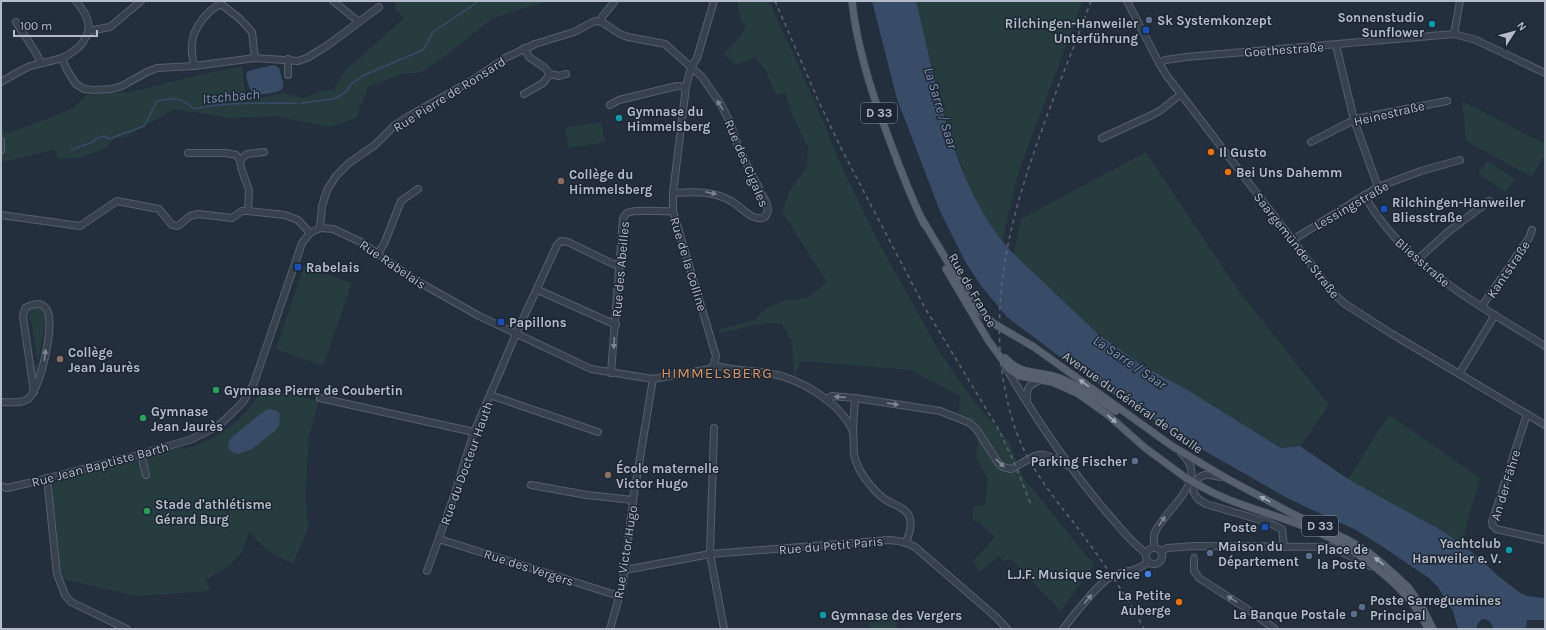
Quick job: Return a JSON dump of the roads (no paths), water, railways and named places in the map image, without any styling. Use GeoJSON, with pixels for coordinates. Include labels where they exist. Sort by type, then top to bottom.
{"type":"FeatureCollection","features":[{"type":"Feature","properties":{"kind":"main road","name":"Rue de France"},"geometry":{"type":"LineString","coordinates":[[852,1],[858,44],[873,94],[902,175],[922,219],[959,291],[998,354]]}},
{"type":"Feature","properties":{"kind":"main road","name":"Avenue du Général de Gaulle"},"geometry":{"type":"LineString","coordinates":[[922,219],[971,301],[983,315],[996,325],[1034,347],[1172,446],[1224,477],[1291,513],[1348,540],[1368,552],[1408,587],[1421,604],[1434,629]]}},
{"type":"Feature","properties":{"kind":"main road"},"geometry":{"type":"LineString","coordinates":[[971,301],[974,309],[1004,357],[1016,368],[1055,376],[1070,383],[1172,446]]}},
{"type":"Feature","properties":{"kind":"main road","name":"D 33"},"geometry":{"type":"LineString","coordinates":[[998,354],[1004,364],[1014,373],[1027,378],[1040,380]]}},
{"type":"Feature","properties":{"kind":"main road","name":"Avenue du Général de Gaulle"},"geometry":{"type":"LineString","coordinates":[[1040,380],[1056,383],[1070,389],[1098,407],[1144,447],[1186,478],[1204,488],[1240,505],[1323,534],[1350,548],[1385,575],[1410,600],[1428,629]]}},
{"type":"Feature","properties":{"kind":"street"},"geometry":{"type":"LineString","coordinates":[[1,82],[27,67],[62,58],[75,51],[85,41],[89,30],[87,16],[76,1]]}},
{"type":"Feature","properties":{"kind":"street"},"geometry":{"type":"LineString","coordinates":[[89,30],[110,27],[141,1]]}},
{"type":"Feature","properties":{"kind":"street"},"geometry":{"type":"LineString","coordinates":[[333,1],[359,22]]}},
{"type":"Feature","properties":{"kind":"street","name":"Rue de la Colline"},"geometry":{"type":"LineString","coordinates":[[714,1],[697,58],[691,67],[686,87],[673,193],[673,211],[716,356],[714,364]]}},
{"type":"Feature","properties":{"kind":"street","name":"Saargemünder Straße"},"geometry":{"type":"LineString","coordinates":[[1127,1],[1159,63],[1181,94],[1292,240],[1339,299],[1392,334],[1545,425]]}},
{"type":"Feature","properties":{"kind":"street"},"geometry":{"type":"LineString","coordinates":[[1454,34],[1460,1]]}},
{"type":"Feature","properties":{"kind":"street"},"geometry":{"type":"LineString","coordinates":[[615,2],[602,17],[602,22],[620,34],[628,37],[665,44],[691,67]]}},
{"type":"Feature","properties":{"kind":"street"},"geometry":{"type":"LineString","coordinates":[[194,66],[192,43],[197,27],[214,7],[221,4],[240,19],[252,32],[255,58]]}},
{"type":"Feature","properties":{"kind":"street"},"geometry":{"type":"LineString","coordinates":[[62,58],[67,70],[76,84],[84,89],[94,90],[112,89],[122,86],[157,68],[194,66],[255,58],[298,60],[307,58],[379,7]]}},
{"type":"Feature","properties":{"kind":"street","name":"Rue Pierre de Ronsard"},"geometry":{"type":"LineString","coordinates":[[320,228],[322,206],[327,190],[336,176],[349,163],[375,145],[395,125],[524,48],[574,32],[596,21],[602,22]]}},
{"type":"Feature","properties":{"kind":"street"},"geometry":{"type":"LineString","coordinates":[[16,22],[41,63]]}},
{"type":"Feature","properties":{"kind":"street","name":"Goethestraße"},"geometry":{"type":"LineString","coordinates":[[1159,63],[1164,60],[1186,57],[1454,34],[1476,40],[1545,73]]}},
{"type":"Feature","properties":{"kind":"street"},"geometry":{"type":"LineString","coordinates":[[1336,45],[1354,120],[1378,188]]}},
{"type":"Feature","properties":{"kind":"street"},"geometry":{"type":"LineString","coordinates":[[524,48],[529,57],[545,68],[550,74],[559,76],[566,74]]}},
{"type":"Feature","properties":{"kind":"street"},"geometry":{"type":"LineString","coordinates":[[288,59],[288,75]]}},
{"type":"Feature","properties":{"kind":"street","name":"Rue des Cigales"},"geometry":{"type":"LineString","coordinates":[[673,193],[701,192],[716,194],[730,200],[753,218],[760,220],[765,217],[768,210],[767,204],[738,146],[727,116],[702,77],[691,67]]}},
{"type":"Feature","properties":{"kind":"street"},"geometry":{"type":"LineString","coordinates":[[524,94],[543,82],[550,74]]}},
{"type":"Feature","properties":{"kind":"street"},"geometry":{"type":"LineString","coordinates":[[610,105],[619,100],[677,86],[686,87]]}},
{"type":"Feature","properties":{"kind":"street"},"geometry":{"type":"LineString","coordinates":[[1102,138],[1162,110],[1181,94]]}},
{"type":"Feature","properties":{"kind":"street","name":"Heinestraße"},"geometry":{"type":"LineString","coordinates":[[1311,142],[1354,120],[1403,108],[1447,101]]}},
{"type":"Feature","properties":{"kind":"street"},"geometry":{"type":"LineString","coordinates":[[1,141],[1,150]]}},
{"type":"Feature","properties":{"kind":"street"},"geometry":{"type":"LineString","coordinates":[[240,160],[247,154],[264,152]]}},
{"type":"Feature","properties":{"kind":"street"},"geometry":{"type":"LineString","coordinates":[[188,153],[226,153],[236,155],[240,160],[241,168],[249,190],[248,211]]}},
{"type":"Feature","properties":{"kind":"street","name":"Lessingstraße"},"geometry":{"type":"LineString","coordinates":[[1292,240],[1364,195],[1378,188],[1421,171],[1460,160]]}},
{"type":"Feature","properties":{"kind":"street"},"geometry":{"type":"LineString","coordinates":[[378,253],[384,244],[401,201],[418,189]]}},
{"type":"Feature","properties":{"kind":"street","name":"Bliesstraße"},"geometry":{"type":"LineString","coordinates":[[1364,195],[1388,229],[1417,260],[1442,280],[1545,346]]}},
{"type":"Feature","properties":{"kind":"street"},"geometry":{"type":"LineString","coordinates":[[1,215],[80,226],[117,201],[159,209],[172,225],[178,226],[190,216],[198,214],[232,218],[242,211],[248,211],[285,215],[298,220],[310,233],[320,228]]}},
{"type":"Feature","properties":{"kind":"street"},"geometry":{"type":"LineString","coordinates":[[1417,260],[1448,232],[1490,201]]}},
{"type":"Feature","properties":{"kind":"street","name":"Rue des Abeilles"},"geometry":{"type":"LineString","coordinates":[[611,373],[616,325],[623,218],[626,213],[632,211],[673,211]]}},
{"type":"Feature","properties":{"kind":"street","name":"Rue Rabelais"},"geometry":{"type":"LineString","coordinates":[[320,228],[333,229],[361,242],[410,277],[480,316],[591,369],[653,379],[709,369],[714,364]]}},
{"type":"Feature","properties":{"kind":"street","name":"Kantstraße"},"geometry":{"type":"LineString","coordinates":[[1482,306],[1529,238],[1532,230]]}},
{"type":"Feature","properties":{"kind":"street","name":"Rue Jean Baptiste Barth"},"geometry":{"type":"LineString","coordinates":[[1,486],[7,488],[140,454],[192,439],[203,435],[218,426],[243,402],[254,383],[302,243],[310,233]]}},
{"type":"Feature","properties":{"kind":"street","name":"Rue du Docteur Hauth"},"geometry":{"type":"LineString","coordinates":[[427,571],[474,432],[516,334],[538,290],[557,245],[561,241],[568,242],[613,264],[619,265]]}},
{"type":"Feature","properties":{"kind":"street"},"geometry":{"type":"LineString","coordinates":[[538,290],[616,325]]}},
{"type":"Feature","properties":{"kind":"street"},"geometry":{"type":"LineString","coordinates":[[1,402],[22,401],[28,399],[34,392],[44,367],[49,320],[47,310],[41,304],[32,304],[25,308],[23,317],[34,392]]}},
{"type":"Feature","properties":{"kind":"street"},"geometry":{"type":"LineString","coordinates":[[1459,374],[1495,315]]}},
{"type":"Feature","properties":{"kind":"street","name":"Rue de France"},"geometry":{"type":"LineString","coordinates":[[998,354],[1027,402],[1069,466],[1136,546],[1146,553]]}},
{"type":"Feature","properties":{"kind":"street"},"geometry":{"type":"LineString","coordinates":[[714,364],[727,369],[770,373],[799,383],[826,399],[842,413],[853,431]]}},
{"type":"Feature","properties":{"kind":"street","name":"Rue Victor Hugo"},"geometry":{"type":"LineString","coordinates":[[610,629],[625,570],[633,500],[653,379]]}},
{"type":"Feature","properties":{"kind":"street"},"geometry":{"type":"LineString","coordinates":[[1027,402],[1026,392],[1028,388],[1040,380]]}},
{"type":"Feature","properties":{"kind":"street"},"geometry":{"type":"LineString","coordinates":[[490,395],[598,432]]}},
{"type":"Feature","properties":{"kind":"street"},"geometry":{"type":"LineString","coordinates":[[826,399],[832,396],[855,398],[940,411],[970,423],[978,430],[999,464],[1008,469],[1011,469],[1028,458],[1038,454],[1046,454],[1069,466]]}},
{"type":"Feature","properties":{"kind":"street"},"geometry":{"type":"LineString","coordinates":[[320,398],[474,432]]}},
{"type":"Feature","properties":{"kind":"street"},"geometry":{"type":"LineString","coordinates":[[855,398],[853,431],[854,454],[858,466],[870,485],[886,500],[906,511],[910,518],[910,531],[906,542]]}},
{"type":"Feature","properties":{"kind":"street"},"geometry":{"type":"LineString","coordinates":[[842,413],[847,413],[854,410]]}},
{"type":"Feature","properties":{"kind":"street","name":"An der Fähre"},"geometry":{"type":"LineString","coordinates":[[1527,414],[1492,522],[1496,529],[1545,540]]}},
{"type":"Feature","properties":{"kind":"street"},"geometry":{"type":"LineString","coordinates":[[714,428],[710,554],[724,629]]}},
{"type":"Feature","properties":{"kind":"street"},"geometry":{"type":"LineString","coordinates":[[1154,548],[1154,534],[1164,518],[1191,484],[1190,464],[1183,455],[1172,446]]}},
{"type":"Feature","properties":{"kind":"street"},"geometry":{"type":"LineString","coordinates":[[140,454],[146,475]]}},
{"type":"Feature","properties":{"kind":"street"},"geometry":{"type":"LineString","coordinates":[[1224,477],[1216,477],[1210,474],[1202,475],[1195,485],[1194,493],[1198,499],[1206,504],[1267,522],[1282,529],[1284,547]]}},
{"type":"Feature","properties":{"kind":"street"},"geometry":{"type":"LineString","coordinates":[[46,478],[57,574],[65,595],[71,602],[127,629]]}},
{"type":"Feature","properties":{"kind":"street"},"geometry":{"type":"LineString","coordinates":[[531,485],[588,495],[633,500]]}},
{"type":"Feature","properties":{"kind":"street"},"geometry":{"type":"LineString","coordinates":[[1181,498],[1194,493]]}},
{"type":"Feature","properties":{"kind":"street","name":"Rue des Vergers"},"geometry":{"type":"LineString","coordinates":[[439,538],[619,596]]}},
{"type":"Feature","properties":{"kind":"street","name":"Rue du Petit Paris"},"geometry":{"type":"LineString","coordinates":[[625,570],[710,554],[889,540],[906,542],[915,547],[962,587],[996,617],[1007,629]]}},
{"type":"Feature","properties":{"kind":"street"},"geometry":{"type":"LineString","coordinates":[[1161,552],[1167,548],[1331,547],[1385,575]]}},
{"type":"Feature","properties":{"kind":"street"},"geometry":{"type":"LineString","coordinates":[[1148,562],[1146,559],[1146,553],[1148,550],[1154,548],[1161,552]]}},
{"type":"Feature","properties":{"kind":"street"},"geometry":{"type":"LineString","coordinates":[[1148,562],[1154,564],[1159,562],[1162,557],[1161,552]]}},
{"type":"Feature","properties":{"kind":"street"},"geometry":{"type":"LineString","coordinates":[[1194,559],[1194,571],[1199,578],[1244,606],[1274,629]]}},
{"type":"Feature","properties":{"kind":"street"},"geometry":{"type":"LineString","coordinates":[[1063,629],[1103,582],[1112,576],[1139,569],[1148,562]]}},
{"type":"Feature","properties":{"kind":"water","name":"La Sarre / Saar"},"geometry":{"type":"Polygon","coordinates":[[[872,1],[916,1],[940,101],[950,135],[976,200],[993,228],[1014,254],[1098,334],[1143,366],[1186,389],[1281,448],[1300,446],[1348,479],[1446,533],[1478,557],[1498,576],[1519,592],[1527,596],[1545,598],[1545,620],[1527,620],[1526,629],[1493,629],[1492,624],[1489,621],[1482,619],[1477,625],[1477,629],[1458,629],[1453,611],[1438,587],[1429,578],[1356,530],[1289,499],[1189,442],[1125,402],[1064,360],[1007,317],[982,287],[966,263],[940,211],[897,99],[872,1]]]}},
{"type":"Feature","properties":{"kind":"water"},"geometry":{"type":"Polygon","coordinates":[[[274,65],[279,68],[283,88],[279,91],[259,95],[253,93],[249,88],[247,78],[248,71],[274,65]]]}},
{"type":"Feature","properties":{"kind":"water"},"geometry":{"type":"Polygon","coordinates":[[[269,409],[275,410],[280,414],[279,426],[276,430],[252,449],[238,454],[231,451],[228,447],[229,441],[233,436],[263,412],[269,409]]]}},
{"type":"Feature","properties":{"kind":"waterway","name":"Itschbach"},"geometry":{"type":"LineString","coordinates":[[301,103],[334,99],[346,92],[351,84],[362,76],[423,50],[433,32],[479,1]]}},
{"type":"Feature","properties":{"kind":"waterway","name":"Itschbach"},"geometry":{"type":"LineString","coordinates":[[71,150],[93,142],[104,136],[109,139],[144,126],[157,101],[177,99],[185,102],[194,109],[207,106],[245,103],[297,103]]}},
{"type":"Feature","properties":{"kind":"tunnel"},"geometry":{"type":"LineString","coordinates":[[1194,551],[1194,559]]}},
{"type":"Feature","properties":{"kind":"railway"},"geometry":{"type":"LineString","coordinates":[[775,1],[818,100],[842,150],[925,308],[999,430],[1032,507]]}},
{"type":"Feature","properties":{"kind":"railway"},"geometry":{"type":"LineString","coordinates":[[1091,1],[1048,113],[1026,175],[1017,206],[1004,267],[999,330],[1001,364],[1010,411],[1017,434],[1027,456],[1037,474],[1111,575],[1129,602],[1144,629]]}},
{"type":"Feature","properties":{"kind":"place","name":"Sk Systemkonzept"},"geometry":{"type":"Point","coordinates":[1149,20]}},
{"type":"Feature","properties":{"kind":"place","name":"Sonnenstudio Sunflower"},"geometry":{"type":"Point","coordinates":[1432,24]}},
{"type":"Feature","properties":{"kind":"place","name":"Rilchingen-Hanweiler Unterführung"},"geometry":{"type":"Point","coordinates":[1146,30]}},
{"type":"Feature","properties":{"kind":"place","name":"Gymnase du Himmelsberg"},"geometry":{"type":"Point","coordinates":[619,118]}},
{"type":"Feature","properties":{"kind":"place","name":"Il Gusto"},"geometry":{"type":"Point","coordinates":[1211,152]}},
{"type":"Feature","properties":{"kind":"place","name":"Bei Uns Dahemm"},"geometry":{"type":"Point","coordinates":[1228,172]}},
{"type":"Feature","properties":{"kind":"place","name":"Collège du Himmelsberg"},"geometry":{"type":"Point","coordinates":[561,181]}},
{"type":"Feature","properties":{"kind":"place","name":"Rilchingen-Hanweiler Bliesstraße"},"geometry":{"type":"Point","coordinates":[1384,209]}},
{"type":"Feature","properties":{"kind":"place","name":"Rabelais"},"geometry":{"type":"Point","coordinates":[298,267]}},
{"type":"Feature","properties":{"kind":"place","name":"Papillons"},"geometry":{"type":"Point","coordinates":[501,322]}},
{"type":"Feature","properties":{"kind":"place","name":"Collège Jean Jaurès"},"geometry":{"type":"Point","coordinates":[60,359]}},
{"type":"Feature","properties":{"kind":"place","name":"Gymnase Pierre de Coubertin"},"geometry":{"type":"Point","coordinates":[216,390]}},
{"type":"Feature","properties":{"kind":"place","name":"Gymnase Jean Jaurès"},"geometry":{"type":"Point","coordinates":[143,418]}},
{"type":"Feature","properties":{"kind":"place","name":"Parking Fischer"},"geometry":{"type":"Point","coordinates":[1135,461]}},
{"type":"Feature","properties":{"kind":"place","name":"École maternelle Victor Hugo"},"geometry":{"type":"Point","coordinates":[608,475]}},
{"type":"Feature","properties":{"kind":"place","name":"Stade d'athlétisme Gérard Burg"},"geometry":{"type":"Point","coordinates":[147,511]}},
{"type":"Feature","properties":{"kind":"place","name":"Poste"},"geometry":{"type":"Point","coordinates":[1265,527]}},
{"type":"Feature","properties":{"kind":"place","name":"Yachtclub Hanweiler e. V."},"geometry":{"type":"Point","coordinates":[1509,550]}},
{"type":"Feature","properties":{"kind":"place","name":"Maison du Département"},"geometry":{"type":"Point","coordinates":[1210,553]}},
{"type":"Feature","properties":{"kind":"place","name":"Place de la Poste"},"geometry":{"type":"Point","coordinates":[1309,556]}},
{"type":"Feature","properties":{"kind":"place","name":"L.J.F. Musique Service"},"geometry":{"type":"Point","coordinates":[1148,574]}},
{"type":"Feature","properties":{"kind":"place","name":"La Petite Auberge"},"geometry":{"type":"Point","coordinates":[1179,602]}},
{"type":"Feature","properties":{"kind":"place","name":"Poste Sarreguemines Principal"},"geometry":{"type":"Point","coordinates":[1362,607]}},
{"type":"Feature","properties":{"kind":"place","name":"La Banque Postale"},"geometry":{"type":"Point","coordinates":[1354,614]}},
{"type":"Feature","properties":{"kind":"place","name":"Gymnase des Vergers"},"geometry":{"type":"Point","coordinates":[823,615]}},
{"type":"Feature","properties":{"kind":"district","name":"HIMMELSBERG"},"geometry":{"type":"Point","coordinates":[717,373]}}]}
